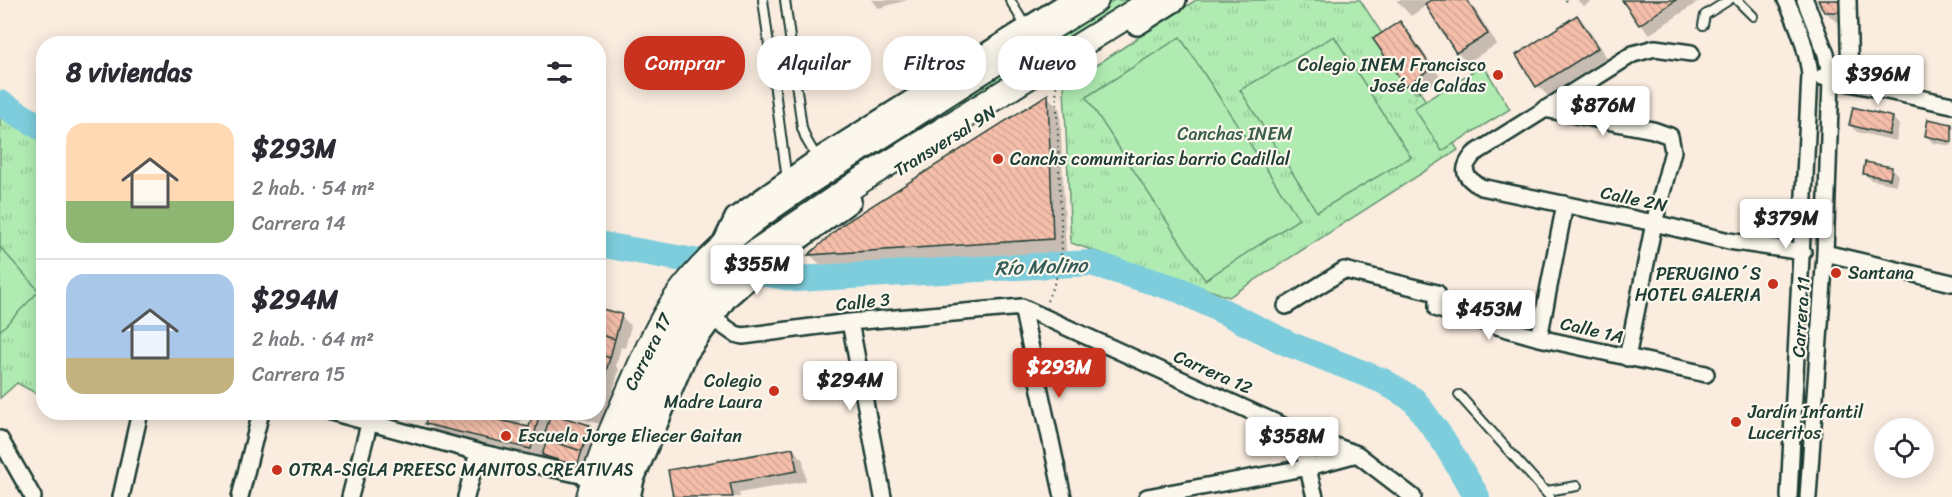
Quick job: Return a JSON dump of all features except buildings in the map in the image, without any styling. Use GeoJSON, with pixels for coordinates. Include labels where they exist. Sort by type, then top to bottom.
{"type":"FeatureCollection","features":[{"type":"Feature","properties":{"kind":"main road"},"geometry":{"type":"LineString","coordinates":[[722,247],[776,204],[1031,33],[1073,0]]}},
{"type":"Feature","properties":{"kind":"main road"},"geometry":{"type":"LineString","coordinates":[[722,247],[736,218],[818,160],[1031,33],[1096,0]]}},
{"type":"Feature","properties":{"kind":"main road","name":"Transversal 9N"},"geometry":{"type":"LineString","coordinates":[[721,292],[754,262],[865,178],[1153,0]]}},
{"type":"Feature","properties":{"kind":"main road","name":"Transversal 9N"},"geometry":{"type":"LineString","coordinates":[[1097,48],[1175,0]]}},
{"type":"Feature","properties":{"kind":"main road","name":"Transversal 9N"},"geometry":{"type":"LineString","coordinates":[[754,262],[1028,90]]}},
{"type":"Feature","properties":{"kind":"main road"},"geometry":{"type":"LineString","coordinates":[[929,138],[956,133]]}},
{"type":"Feature","properties":{"kind":"main road","name":"Carrera 17"},"geometry":{"type":"LineString","coordinates":[[588,491],[607,439],[651,341],[677,297],[722,247]]}},
{"type":"Feature","properties":{"kind":"main road","name":"Carrera 17"},"geometry":{"type":"LineString","coordinates":[[629,497],[633,479],[686,354],[712,318],[721,292]]}},
{"type":"Feature","properties":{"kind":"main road","name":"Carrera 17"},"geometry":{"type":"LineString","coordinates":[[612,497],[628,447],[668,354],[695,310],[721,292]]}},
{"type":"Feature","properties":{"kind":"street"},"geometry":{"type":"LineString","coordinates":[[1786,0],[1797,22],[1808,56],[1810,75],[1803,252],[1789,497]]}},
{"type":"Feature","properties":{"kind":"street","name":"Carrera 11"},"geometry":{"type":"LineString","coordinates":[[1805,0],[1826,54],[1832,79],[1825,253],[1808,497]]}},
{"type":"Feature","properties":{"kind":"street"},"geometry":{"type":"LineString","coordinates":[[1848,0],[1850,83]]}},
{"type":"Feature","properties":{"kind":"street"},"geometry":{"type":"LineString","coordinates":[[1544,109],[1639,51],[1655,48],[1691,53]]}},
{"type":"Feature","properties":{"kind":"street"},"geometry":{"type":"LineString","coordinates":[[1810,75],[1952,105]]}},
{"type":"Feature","properties":{"kind":"street"},"geometry":{"type":"LineString","coordinates":[[1544,109],[1653,129],[1670,136],[1674,151],[1654,223],[1627,358]]}},
{"type":"Feature","properties":{"kind":"street","name":"Calle 2N"},"geometry":{"type":"LineString","coordinates":[[1544,109],[1474,154],[1466,162],[1465,171],[1470,180],[1481,187],[1729,241],[1803,252]]}},
{"type":"Feature","properties":{"kind":"street"},"geometry":{"type":"LineString","coordinates":[[1539,338],[1565,204]]}},
{"type":"Feature","properties":{"kind":"street"},"geometry":{"type":"LineString","coordinates":[[1825,253],[1952,283]]}},
{"type":"Feature","properties":{"kind":"street","name":"Calle 1A"},"geometry":{"type":"LineString","coordinates":[[1286,306],[1344,270],[1437,293],[1437,309],[1539,338],[1706,374]]}},
{"type":"Feature","properties":{"kind":"street"},"geometry":{"type":"LineString","coordinates":[[1022,307],[1063,497]]}},
{"type":"Feature","properties":{"kind":"street","name":"Carrera 12"},"geometry":{"type":"LineString","coordinates":[[1022,307],[1299,433],[1357,454],[1413,497]]}},
{"type":"Feature","properties":{"kind":"street","name":"Calle 3"},"geometry":{"type":"LineString","coordinates":[[712,318],[735,334],[743,336],[850,322],[1022,307]]}},
{"type":"Feature","properties":{"kind":"street"},"geometry":{"type":"LineString","coordinates":[[850,322],[883,497]]}},
{"type":"Feature","properties":{"kind":"street"},"geometry":{"type":"LineString","coordinates":[[121,497],[138,420]]}},
{"type":"Feature","properties":{"kind":"street"},"geometry":{"type":"LineString","coordinates":[[240,497],[259,420]]}},
{"type":"Feature","properties":{"kind":"street"},"geometry":{"type":"LineString","coordinates":[[350,497],[370,420]]}},
{"type":"Feature","properties":{"kind":"street"},"geometry":{"type":"LineString","coordinates":[[377,420],[478,452],[588,491]]}},
{"type":"Feature","properties":{"kind":"street"},"geometry":{"type":"LineString","coordinates":[[1299,433],[1315,497]]}},
{"type":"Feature","properties":{"kind":"street"},"geometry":{"type":"LineString","coordinates":[[0,439],[33,497]]}},
{"type":"Feature","properties":{"kind":"street"},"geometry":{"type":"LineString","coordinates":[[466,497],[478,452]]}},
{"type":"Feature","properties":{"kind":"street"},"geometry":{"type":"LineString","coordinates":[[1146,497],[1309,467],[1357,454]]}},
{"type":"Feature","properties":{"kind":"lane"},"geometry":{"type":"LineString","coordinates":[[762,0],[787,182]]}},
{"type":"Feature","properties":{"kind":"lane"},"geometry":{"type":"LineString","coordinates":[[784,0],[802,128],[818,160]]}},
{"type":"Feature","properties":{"kind":"lane"},"geometry":{"type":"LineString","coordinates":[[1010,0],[1031,33]]}},
{"type":"Feature","properties":{"kind":"lane"},"geometry":{"type":"LineString","coordinates":[[1703,25],[1705,15],[1729,0]]}},
{"type":"Feature","properties":{"kind":"lane"},"geometry":{"type":"LineString","coordinates":[[1737,0],[1753,16]]}},
{"type":"Feature","properties":{"kind":"lane"},"geometry":{"type":"LineString","coordinates":[[1459,395],[1549,494],[1576,486]]}},
{"type":"Feature","properties":{"kind":"path"},"geometry":{"type":"LineString","coordinates":[[1566,0],[1568,4]]}},
{"type":"Feature","properties":{"kind":"path"},"geometry":{"type":"LineString","coordinates":[[1041,315],[1056,279],[1062,250],[1057,90]]}},
{"type":"Feature","properties":{"kind":"green space"},"geometry":{"type":"Polygon","coordinates":[[[1114,0],[1134,0],[1078,36],[1059,36],[1114,0]]]}},
{"type":"Feature","properties":{"kind":"green space","name":"Canchas INEM"},"geometry":{"type":"Polygon","coordinates":[[[1196,0],[1360,0],[1458,150],[1229,297],[1071,243],[1064,90],[1097,90],[1097,64],[1196,0]]]}},
{"type":"Feature","properties":{"kind":"green space"},"geometry":{"type":"Polygon","coordinates":[[[1334,36],[1411,157],[1317,212],[1240,90],[1334,36]]]}},
{"type":"Feature","properties":{"kind":"green space"},"geometry":{"type":"Polygon","coordinates":[[[1180,37],[1299,219],[1205,280],[1086,97],[1180,37]]]}},
{"type":"Feature","properties":{"kind":"green space"},"geometry":{"type":"Polygon","coordinates":[[[1483,65],[1510,109],[1442,151],[1414,108],[1483,65]]]}},
{"type":"Feature","properties":{"kind":"green space"},"geometry":{"type":"Polygon","coordinates":[[[998,76],[998,88],[747,251],[741,244],[976,90],[986,90],[986,84],[998,76]]]}},
{"type":"Feature","properties":{"kind":"green space"},"geometry":{"type":"Polygon","coordinates":[[[0,115],[36,137],[36,393],[17,383],[0,398],[0,115]]]}},
{"type":"Feature","properties":{"kind":"green space"},"geometry":{"type":"Polygon","coordinates":[[[0,247],[36,288],[36,294],[0,331],[0,247]]]}},
{"type":"Feature","properties":{"kind":"waterway","name":"Río Molino"},"geometry":{"type":"LineString","coordinates":[[0,103],[36,124]]}},
{"type":"Feature","properties":{"kind":"waterway","name":"Río Molino"},"geometry":{"type":"LineString","coordinates":[[606,245],[796,279],[1091,263],[1180,290],[1289,344],[1383,381],[1414,400],[1443,440],[1477,497]]}},
{"type":"Feature","properties":{"kind":"place","name":"Colegio INEM Francisco José de Caldas"},"geometry":{"type":"Point","coordinates":[1498,75]}},
{"type":"Feature","properties":{"kind":"place","name":"Canchs comunitarias barrio Cadillal"},"geometry":{"type":"Point","coordinates":[998,159]}},
{"type":"Feature","properties":{"kind":"place","name":"Santana"},"geometry":{"type":"Point","coordinates":[1836,273]}},
{"type":"Feature","properties":{"kind":"place","name":"PERUGINO´S HOTEL GALERIA"},"geometry":{"type":"Point","coordinates":[1773,284]}},
{"type":"Feature","properties":{"kind":"place","name":"Colegio Madre Laura"},"geometry":{"type":"Point","coordinates":[774,391]}},
{"type":"Feature","properties":{"kind":"place","name":"Jardín Infantil Luceritos"},"geometry":{"type":"Point","coordinates":[1736,422]}},
{"type":"Feature","properties":{"kind":"place","name":"Escuela Jorge Eliecer Gaitan"},"geometry":{"type":"Point","coordinates":[506,436]}},
{"type":"Feature","properties":{"kind":"place","name":"OTRA-SIGLA PREESC MANITOS CREATIVAS"},"geometry":{"type":"Point","coordinates":[277,470]}}]}
